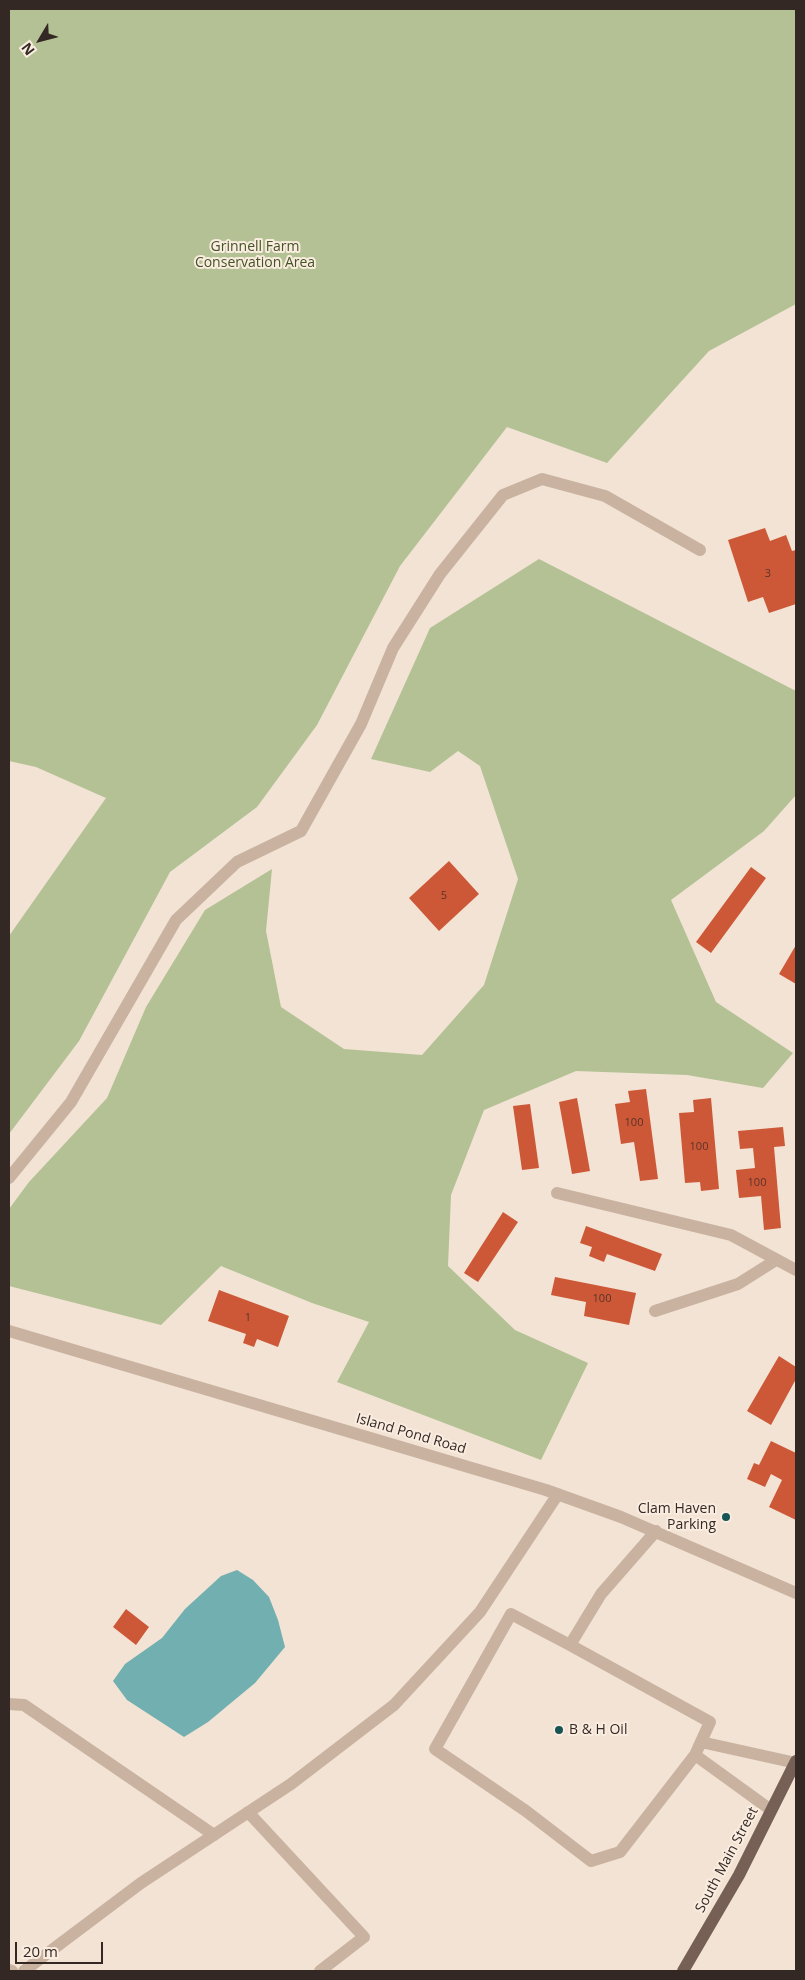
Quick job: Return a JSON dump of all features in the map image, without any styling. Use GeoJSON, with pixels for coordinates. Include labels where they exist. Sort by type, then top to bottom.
{"type":"FeatureCollection","features":[{"type":"Feature","properties":{"kind":"main road","name":"South Main Street"},"geometry":{"type":"LineString","coordinates":[[682,1971],[739,1874],[796,1762]]}},
{"type":"Feature","properties":{"kind":"street"},"geometry":{"type":"LineString","coordinates":[[9,1178],[71,1102],[176,920],[237,862],[301,831],[361,724],[393,648],[440,574],[503,495],[542,479],[605,496],[700,550]]}},
{"type":"Feature","properties":{"kind":"street"},"geometry":{"type":"LineString","coordinates":[[557,1193],[730,1235],[796,1270]]}},
{"type":"Feature","properties":{"kind":"street"},"geometry":{"type":"LineString","coordinates":[[655,1311],[738,1284],[776,1260]]}},
{"type":"Feature","properties":{"kind":"street","name":"Island Pond Road"},"geometry":{"type":"LineString","coordinates":[[9,1331],[558,1494],[656,1531],[796,1593]]}},
{"type":"Feature","properties":{"kind":"street"},"geometry":{"type":"LineString","coordinates":[[24,1971],[141,1883],[291,1784],[394,1704],[480,1612],[558,1494]]}},
{"type":"Feature","properties":{"kind":"street"},"geometry":{"type":"LineString","coordinates":[[570,1645],[601,1594],[656,1531]]}},
{"type":"Feature","properties":{"kind":"street"},"geometry":{"type":"LineString","coordinates":[[511,1614],[710,1722],[702,1742],[695,1755],[620,1852],[591,1861],[526,1811],[435,1749],[511,1614]]}},
{"type":"Feature","properties":{"kind":"street"},"geometry":{"type":"LineString","coordinates":[[9,1704],[24,1705],[214,1835]]}},
{"type":"Feature","properties":{"kind":"street"},"geometry":{"type":"LineString","coordinates":[[702,1742],[796,1762]]}},
{"type":"Feature","properties":{"kind":"street"},"geometry":{"type":"LineString","coordinates":[[695,1755],[771,1810]]}},
{"type":"Feature","properties":{"kind":"street"},"geometry":{"type":"LineString","coordinates":[[248,1812],[364,1938],[320,1971]]}},
{"type":"Feature","properties":{"kind":"green space","name":"Grinnell Farm Conservation Area"},"geometry":{"type":"Polygon","coordinates":[[[9,9],[796,9],[796,304],[709,351],[607,463],[507,427],[400,566],[317,725],[257,807],[170,872],[79,1041],[9,1134],[9,936],[106,798],[36,767],[9,761],[9,9]]]}},
{"type":"Feature","properties":{"kind":"green space"},"geometry":{"type":"Polygon","coordinates":[[[539,559],[796,691],[796,795],[764,831],[671,900],[716,1002],[793,1053],[763,1088],[687,1075],[576,1071],[484,1110],[451,1195],[448,1266],[515,1330],[588,1363],[541,1460],[337,1382],[369,1322],[312,1303],[221,1266],[161,1325],[9,1286],[9,1209],[29,1182],[107,1098],[146,1007],[205,910],[272,869],[266,931],[281,1007],[344,1049],[422,1055],[484,985],[518,879],[480,766],[458,751],[430,772],[371,759],[430,628],[539,559]]]}},
{"type":"Feature","properties":{"kind":"water"},"geometry":{"type":"Polygon","coordinates":[[[237,1570],[253,1580],[269,1597],[278,1620],[285,1647],[255,1683],[208,1722],[184,1737],[127,1700],[113,1681],[125,1664],[162,1638],[185,1609],[221,1576],[237,1570]]]}},
{"type":"Feature","properties":{"kind":"building"},"geometry":{"type":"Polygon","coordinates":[[[765,528],[770,541],[786,535],[792,551],[796,550],[796,604],[769,613],[763,597],[748,602],[728,540],[765,528]]]}},
{"type":"Feature","properties":{"kind":"building"},"geometry":{"type":"Polygon","coordinates":[[[449,861],[479,894],[439,931],[409,898],[449,861]]]}},
{"type":"Feature","properties":{"kind":"building"},"geometry":{"type":"Polygon","coordinates":[[[751,867],[766,878],[711,953],[696,942],[751,867]]]}},
{"type":"Feature","properties":{"kind":"building"},"geometry":{"type":"Polygon","coordinates":[[[796,945],[796,984],[779,974],[796,945]]]}},
{"type":"Feature","properties":{"kind":"building"},"geometry":{"type":"Polygon","coordinates":[[[646,1089],[658,1179],[640,1181],[634,1142],[621,1144],[615,1104],[630,1102],[628,1091],[646,1089]]]}},
{"type":"Feature","properties":{"kind":"building"},"geometry":{"type":"Polygon","coordinates":[[[577,1098],[590,1171],[572,1174],[559,1102],[577,1098]]]}},
{"type":"Feature","properties":{"kind":"building"},"geometry":{"type":"Polygon","coordinates":[[[711,1098],[719,1189],[701,1191],[700,1182],[685,1183],[679,1113],[694,1112],[693,1100],[711,1098]]]}},
{"type":"Feature","properties":{"kind":"building"},"geometry":{"type":"Polygon","coordinates":[[[530,1104],[539,1168],[522,1170],[513,1106],[530,1104]]]}},
{"type":"Feature","properties":{"kind":"building"},"geometry":{"type":"Polygon","coordinates":[[[783,1127],[785,1146],[774,1147],[781,1228],[764,1230],[761,1196],[739,1198],[736,1170],[755,1168],[753,1148],[740,1149],[738,1131],[783,1127]]]}},
{"type":"Feature","properties":{"kind":"building"},"geometry":{"type":"Polygon","coordinates":[[[503,1212],[518,1222],[478,1282],[464,1273],[503,1212]]]}},
{"type":"Feature","properties":{"kind":"building"},"geometry":{"type":"Polygon","coordinates":[[[586,1226],[662,1254],[655,1271],[607,1254],[604,1262],[589,1256],[592,1247],[580,1243],[586,1226]]]}},
{"type":"Feature","properties":{"kind":"building"},"geometry":{"type":"Polygon","coordinates":[[[555,1277],[636,1293],[629,1325],[584,1316],[586,1302],[551,1295],[555,1277]]]}},
{"type":"Feature","properties":{"kind":"building"},"geometry":{"type":"Polygon","coordinates":[[[219,1290],[289,1316],[278,1347],[257,1339],[254,1347],[243,1343],[246,1334],[208,1321],[219,1290]]]}},
{"type":"Feature","properties":{"kind":"building"},"geometry":{"type":"Polygon","coordinates":[[[779,1356],[796,1367],[796,1379],[771,1425],[747,1411],[779,1356]]]}},
{"type":"Feature","properties":{"kind":"building"},"geometry":{"type":"Polygon","coordinates":[[[771,1441],[796,1453],[796,1520],[769,1507],[782,1480],[771,1474],[765,1487],[747,1479],[754,1463],[759,1465],[771,1441]]]}},
{"type":"Feature","properties":{"kind":"building"},"geometry":{"type":"Polygon","coordinates":[[[126,1609],[149,1627],[136,1645],[113,1627],[126,1609]]]}},
{"type":"Feature","properties":{"kind":"place","name":"Clam Haven Parking"},"geometry":{"type":"Point","coordinates":[726,1517]}},
{"type":"Feature","properties":{"kind":"place","name":"B & H Oil"},"geometry":{"type":"Point","coordinates":[559,1730]}}]}
